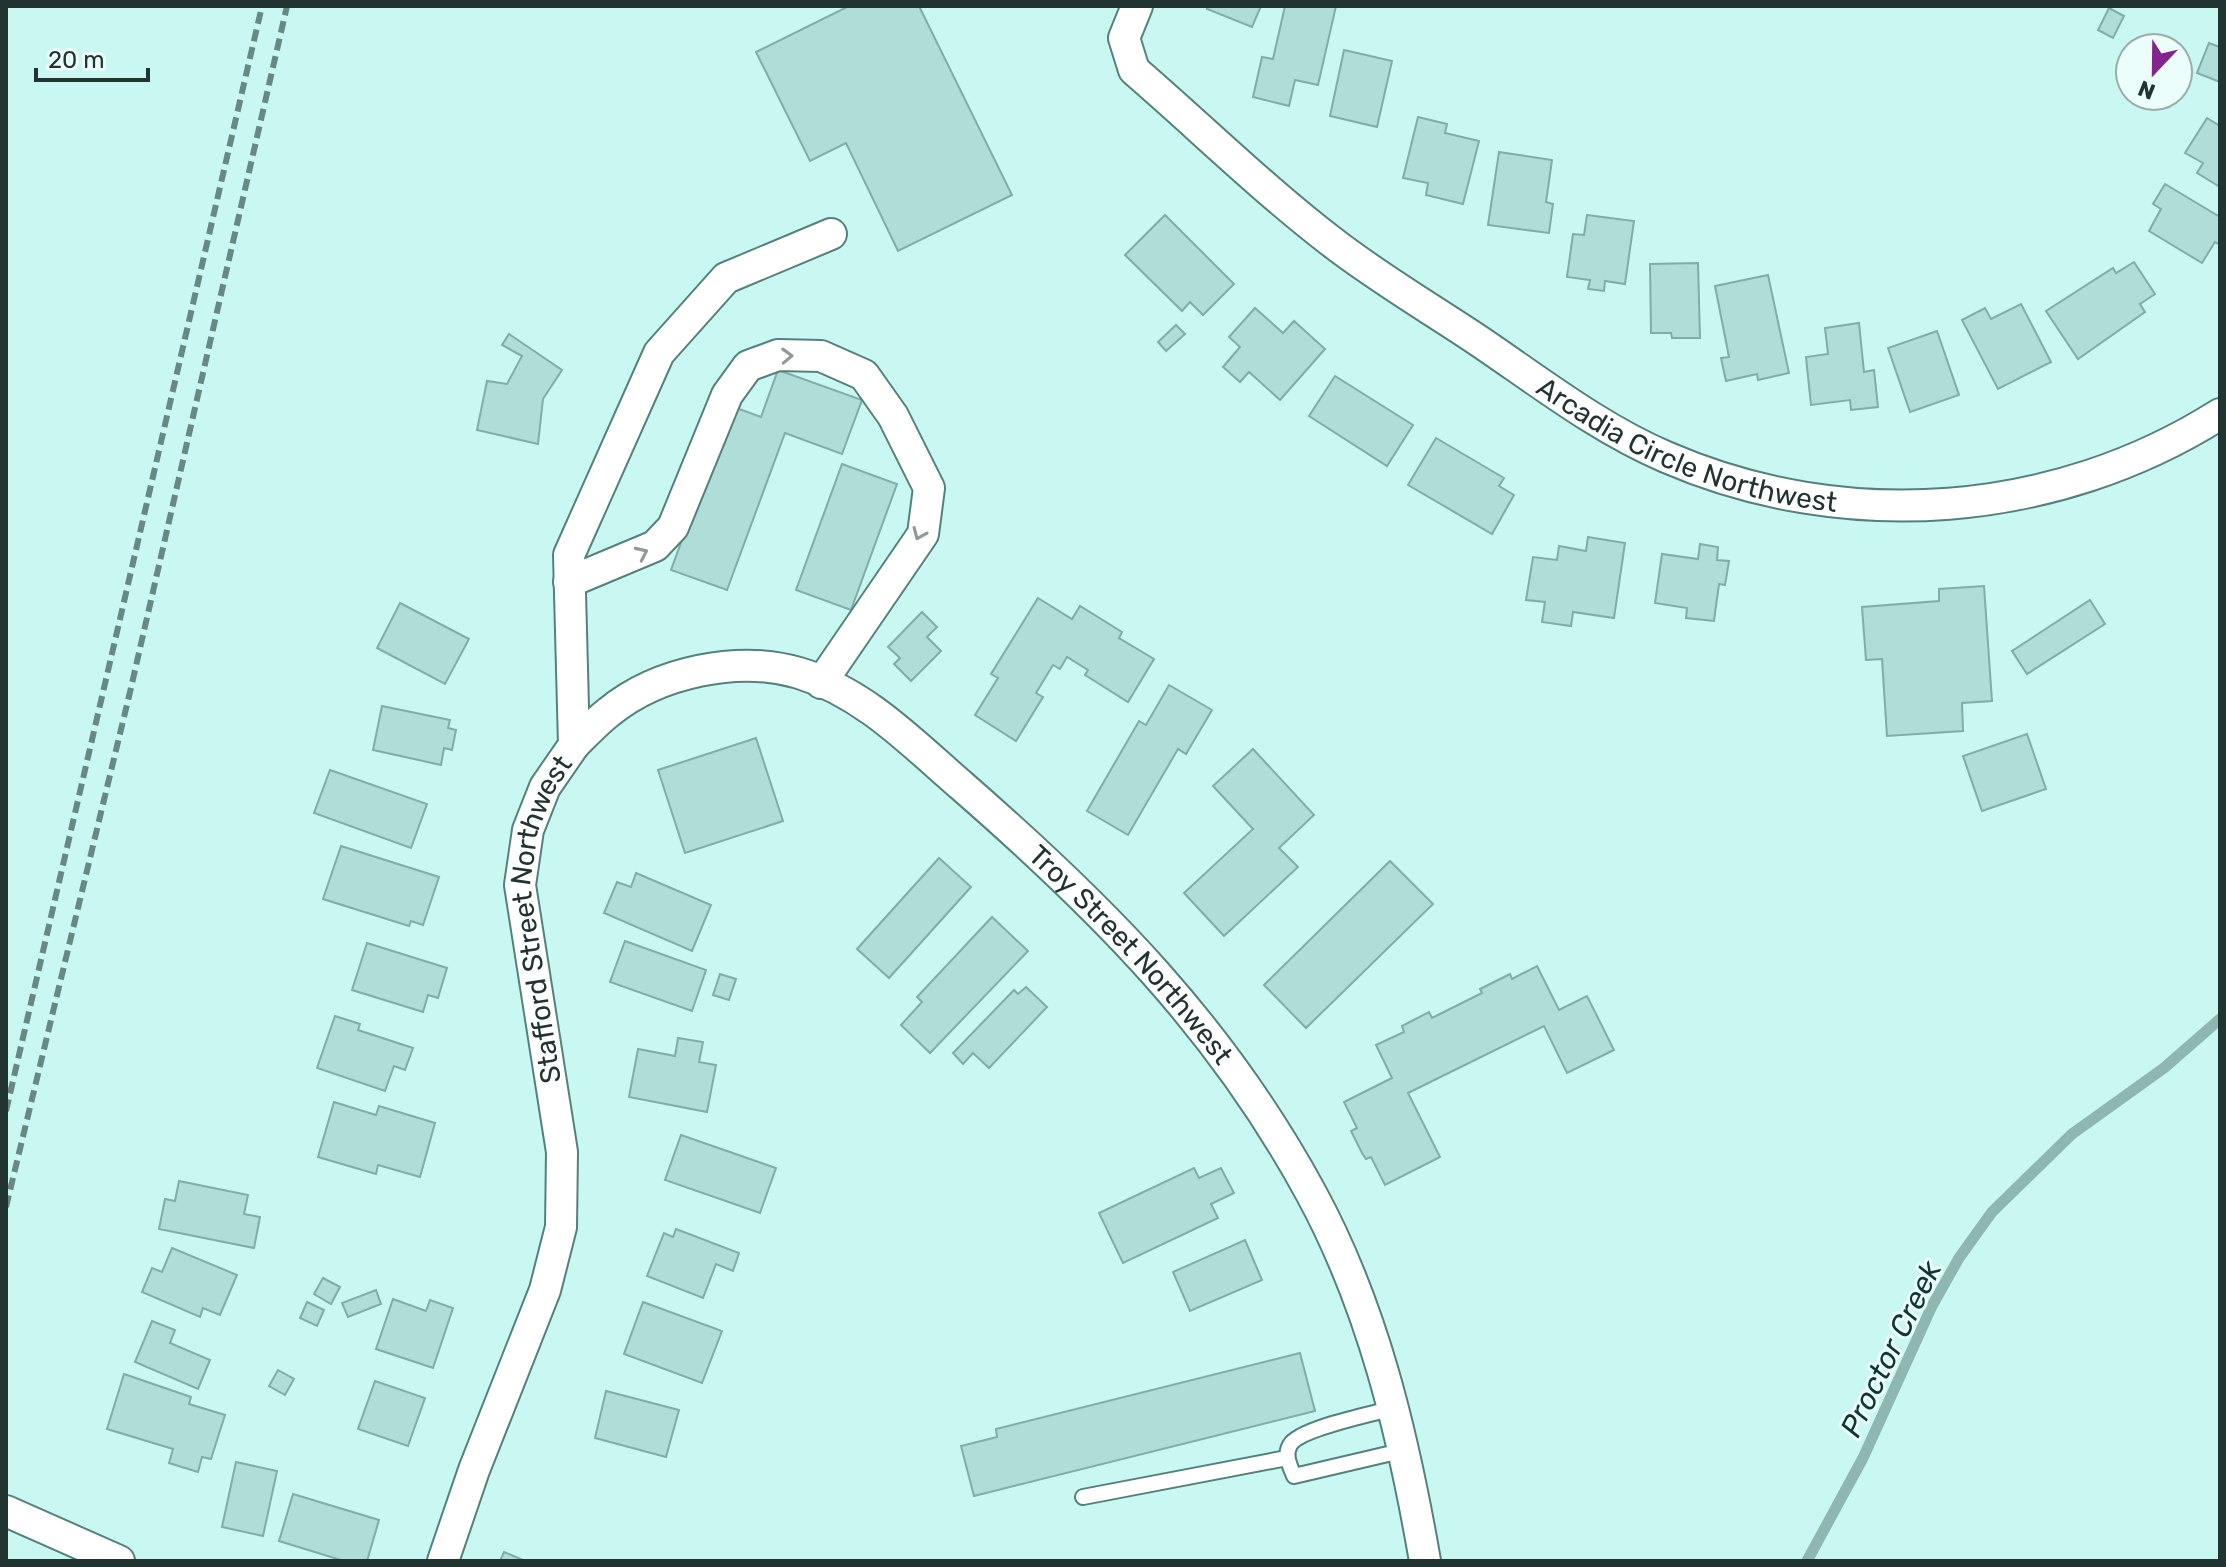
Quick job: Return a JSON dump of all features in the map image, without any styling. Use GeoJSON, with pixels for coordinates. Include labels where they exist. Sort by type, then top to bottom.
{"type":"FeatureCollection","features":[{"type":"Feature","properties":{"kind":"street","name":"Arcadia Circle Northwest"},"geometry":{"type":"LineString","coordinates":[[1137,6],[1124,38],[1134,70],[1332,242],[1586,413],[1666,457],[1762,490],[1873,507],[1985,502],[2093,477],[2178,441],[2220,414]]}},
{"type":"Feature","properties":{"kind":"street","name":"Stafford Street Northwest"},"geometry":{"type":"LineString","coordinates":[[443,1561],[474,1470],[545,1290],[561,1227],[562,1152],[520,885],[528,830],[545,787],[574,745],[569,555],[659,353],[726,278],[831,234]]}},
{"type":"Feature","properties":{"kind":"street"},"geometry":{"type":"LineString","coordinates":[[569,582],[655,546],[673,527],[727,395],[748,366],[778,355],[821,356],[864,375],[893,416],[929,488],[923,534],[821,683]]}},
{"type":"Feature","properties":{"kind":"street","name":"Troy Street Northwest"},"geometry":{"type":"LineString","coordinates":[[574,745],[610,710],[651,687],[699,671],[745,666],[799,673],[876,709],[1016,831],[1143,955],[1236,1069],[1312,1194],[1364,1312],[1394,1408],[1405,1450],[1425,1561]]}},
{"type":"Feature","properties":{"kind":"street"},"geometry":{"type":"LineString","coordinates":[[20,1517],[119,1561]]}},
{"type":"Feature","properties":{"kind":"lane"},"geometry":{"type":"LineString","coordinates":[[1394,1408],[1303,1434],[1290,1444],[1287,1458],[1294,1476],[1405,1450]]}},
{"type":"Feature","properties":{"kind":"lane"},"geometry":{"type":"LineString","coordinates":[[1083,1497],[1287,1458]]}},
{"type":"Feature","properties":{"kind":"building"},"geometry":{"type":"Polygon","coordinates":[[[849,6],[919,6],[1012,195],[898,251],[846,143],[810,161],[756,52],[849,6]]]}},
{"type":"Feature","properties":{"kind":"building"},"geometry":{"type":"Polygon","coordinates":[[[1208,6],[1261,6],[1252,27],[1207,9],[1208,6]]]}},
{"type":"Feature","properties":{"kind":"building"},"geometry":{"type":"Polygon","coordinates":[[[1285,6],[1336,6],[1318,85],[1295,80],[1289,106],[1253,97],[1262,57],[1273,59],[1285,6]]]}},
{"type":"Feature","properties":{"kind":"building"},"geometry":{"type":"Polygon","coordinates":[[[2109,8],[2124,16],[2113,38],[2098,30],[2109,8]]]}},
{"type":"Feature","properties":{"kind":"building"},"geometry":{"type":"Polygon","coordinates":[[[2209,43],[2220,47],[2220,82],[2197,73],[2209,43]]]}},
{"type":"Feature","properties":{"kind":"building"},"geometry":{"type":"Polygon","coordinates":[[[1344,50],[1392,61],[1377,127],[1330,116],[1344,50]]]}},
{"type":"Feature","properties":{"kind":"building"},"geometry":{"type":"Polygon","coordinates":[[[1418,117],[1447,124],[1445,133],[1479,141],[1463,204],[1426,195],[1428,183],[1403,178],[1418,117]]]}},
{"type":"Feature","properties":{"kind":"building"},"geometry":{"type":"Polygon","coordinates":[[[2207,118],[2220,126],[2220,187],[2197,173],[2203,163],[2185,153],[2207,118]]]}},
{"type":"Feature","properties":{"kind":"building"},"geometry":{"type":"Polygon","coordinates":[[[1499,152],[1552,160],[1546,202],[1553,204],[1549,233],[1488,225],[1499,152]]]}},
{"type":"Feature","properties":{"kind":"building"},"geometry":{"type":"Polygon","coordinates":[[[2165,184],[2220,217],[2220,245],[2215,242],[2202,263],[2149,231],[2161,209],[2153,204],[2165,184]]]}},
{"type":"Feature","properties":{"kind":"building"},"geometry":{"type":"Polygon","coordinates":[[[1165,215],[1234,284],[1203,315],[1190,302],[1182,311],[1125,255],[1165,215]]]}},
{"type":"Feature","properties":{"kind":"building"},"geometry":{"type":"Polygon","coordinates":[[[1587,215],[1634,221],[1625,284],[1605,281],[1604,291],[1588,289],[1590,280],[1567,277],[1573,234],[1584,235],[1587,215]]]}},
{"type":"Feature","properties":{"kind":"building"},"geometry":{"type":"Polygon","coordinates":[[[2134,262],[2155,294],[2140,304],[2145,312],[2078,359],[2046,311],[2113,268],[2116,273],[2134,262]]]}},
{"type":"Feature","properties":{"kind":"building"},"geometry":{"type":"Polygon","coordinates":[[[1698,263],[1700,338],[1672,338],[1671,333],[1651,333],[1650,264],[1698,263]]]}},
{"type":"Feature","properties":{"kind":"building"},"geometry":{"type":"Polygon","coordinates":[[[1768,275],[1789,373],[1758,380],[1757,374],[1726,381],[1721,358],[1729,357],[1715,286],[1768,275]]]}},
{"type":"Feature","properties":{"kind":"building"},"geometry":{"type":"Polygon","coordinates":[[[2021,304],[2051,362],[1998,389],[1962,320],[1985,308],[1991,319],[2021,304]]]}},
{"type":"Feature","properties":{"kind":"building"},"geometry":{"type":"Polygon","coordinates":[[[1255,308],[1283,333],[1294,321],[1325,349],[1280,400],[1249,372],[1240,382],[1223,367],[1240,347],[1229,337],[1255,308]]]}},
{"type":"Feature","properties":{"kind":"building"},"geometry":{"type":"Polygon","coordinates":[[[1859,323],[1864,372],[1874,370],[1878,407],[1851,410],[1850,400],[1811,405],[1806,357],[1828,354],[1825,328],[1859,323]]]}},
{"type":"Feature","properties":{"kind":"building"},"geometry":{"type":"Polygon","coordinates":[[[1176,325],[1185,334],[1166,351],[1158,342],[1176,325]]]}},
{"type":"Feature","properties":{"kind":"building"},"geometry":{"type":"Polygon","coordinates":[[[1937,331],[1959,395],[1910,412],[1888,348],[1937,331]]]}},
{"type":"Feature","properties":{"kind":"building"},"geometry":{"type":"Polygon","coordinates":[[[509,334],[562,370],[543,399],[538,444],[477,430],[487,381],[507,384],[522,356],[502,345],[509,334]]]}},
{"type":"Feature","properties":{"kind":"building"},"geometry":{"type":"Polygon","coordinates":[[[778,370],[862,400],[842,454],[785,433],[727,590],[671,570],[731,406],[761,417],[778,370]]]}},
{"type":"Feature","properties":{"kind":"building"},"geometry":{"type":"Polygon","coordinates":[[[1335,376],[1413,425],[1387,466],[1309,416],[1335,376]]]}},
{"type":"Feature","properties":{"kind":"building"},"geometry":{"type":"Polygon","coordinates":[[[1436,438],[1504,478],[1499,486],[1514,495],[1492,534],[1408,485],[1436,438]]]}},
{"type":"Feature","properties":{"kind":"building"},"geometry":{"type":"Polygon","coordinates":[[[842,464],[897,484],[851,610],[796,590],[842,464]]]}},
{"type":"Feature","properties":{"kind":"building"},"geometry":{"type":"Polygon","coordinates":[[[1588,537],[1625,543],[1614,618],[1573,612],[1571,626],[1542,622],[1545,602],[1526,600],[1533,557],[1557,560],[1559,546],[1586,551],[1588,537]]]}},
{"type":"Feature","properties":{"kind":"building"},"geometry":{"type":"Polygon","coordinates":[[[1700,544],[1718,547],[1717,560],[1729,561],[1725,585],[1719,584],[1714,621],[1686,618],[1687,608],[1655,603],[1662,554],[1698,559],[1700,544]]]}},
{"type":"Feature","properties":{"kind":"building"},"geometry":{"type":"Polygon","coordinates":[[[1984,586],[1992,701],[1962,703],[1963,731],[1887,736],[1882,659],[1866,660],[1862,607],[1939,601],[1939,589],[1984,586]]]}},
{"type":"Feature","properties":{"kind":"building"},"geometry":{"type":"Polygon","coordinates":[[[1038,598],[1072,619],[1080,606],[1122,632],[1119,638],[1154,659],[1128,702],[1085,675],[1088,670],[1067,657],[1060,669],[1053,665],[1036,693],[1043,697],[1016,741],[975,715],[998,678],[991,674],[1038,598]]]}},
{"type":"Feature","properties":{"kind":"building"},"geometry":{"type":"Polygon","coordinates":[[[2090,600],[2105,624],[2027,674],[2012,651],[2090,600]]]}},
{"type":"Feature","properties":{"kind":"building"},"geometry":{"type":"Polygon","coordinates":[[[400,603],[469,639],[445,684],[377,648],[400,603]]]}},
{"type":"Feature","properties":{"kind":"building"},"geometry":{"type":"Polygon","coordinates":[[[922,612],[937,627],[927,637],[941,651],[911,681],[894,664],[900,658],[888,647],[922,612]]]}},
{"type":"Feature","properties":{"kind":"building"},"geometry":{"type":"Polygon","coordinates":[[[1169,685],[1212,710],[1186,754],[1178,749],[1128,835],[1087,811],[1139,721],[1146,725],[1169,685]]]}},
{"type":"Feature","properties":{"kind":"building"},"geometry":{"type":"Polygon","coordinates":[[[382,706],[450,720],[448,728],[456,730],[452,750],[444,748],[441,765],[373,750],[382,706]]]}},
{"type":"Feature","properties":{"kind":"building"},"geometry":{"type":"Polygon","coordinates":[[[2027,734],[2046,789],[1982,811],[1963,756],[2027,734]]]}},
{"type":"Feature","properties":{"kind":"building"},"geometry":{"type":"Polygon","coordinates":[[[756,738],[783,821],[685,853],[658,770],[756,738]]]}},
{"type":"Feature","properties":{"kind":"building"},"geometry":{"type":"Polygon","coordinates":[[[1253,749],[1314,815],[1279,848],[1298,867],[1224,936],[1184,893],[1253,829],[1213,786],[1253,749]]]}},
{"type":"Feature","properties":{"kind":"building"},"geometry":{"type":"Polygon","coordinates":[[[330,770],[427,804],[411,848],[314,813],[330,770]]]}},
{"type":"Feature","properties":{"kind":"building"},"geometry":{"type":"Polygon","coordinates":[[[341,846],[439,877],[423,925],[411,921],[409,926],[323,899],[341,846]]]}},
{"type":"Feature","properties":{"kind":"building"},"geometry":{"type":"Polygon","coordinates":[[[939,858],[971,887],[889,978],[857,949],[939,858]]]}},
{"type":"Feature","properties":{"kind":"building"},"geometry":{"type":"Polygon","coordinates":[[[1390,861],[1433,904],[1306,1028],[1264,985],[1390,861]]]}},
{"type":"Feature","properties":{"kind":"building"},"geometry":{"type":"Polygon","coordinates":[[[636,873],[711,905],[692,951],[604,913],[617,882],[631,887],[636,873]]]}},
{"type":"Feature","properties":{"kind":"building"},"geometry":{"type":"Polygon","coordinates":[[[992,917],[1028,951],[930,1053],[901,1025],[922,1002],[917,997],[992,917]]]}},
{"type":"Feature","properties":{"kind":"building"},"geometry":{"type":"Polygon","coordinates":[[[625,941],[706,970],[692,1011],[610,982],[625,941]]]}},
{"type":"Feature","properties":{"kind":"building"},"geometry":{"type":"Polygon","coordinates":[[[367,943],[447,968],[438,998],[428,995],[423,1012],[352,990],[367,943]]]}},
{"type":"Feature","properties":{"kind":"building"},"geometry":{"type":"Polygon","coordinates":[[[1537,966],[1559,1010],[1587,996],[1614,1050],[1567,1073],[1544,1026],[1408,1093],[1440,1157],[1385,1185],[1371,1157],[1366,1159],[1351,1131],[1357,1128],[1344,1102],[1392,1078],[1376,1045],[1404,1032],[1402,1026],[1429,1012],[1432,1018],[1482,993],[1480,989],[1510,974],[1512,979],[1537,966]]]}},
{"type":"Feature","properties":{"kind":"building"},"geometry":{"type":"Polygon","coordinates":[[[720,974],[736,979],[729,1000],[713,995],[720,974]]]}},
{"type":"Feature","properties":{"kind":"building"},"geometry":{"type":"Polygon","coordinates":[[[1026,987],[1047,1007],[989,1068],[973,1053],[963,1064],[953,1053],[1014,990],[1018,994],[1026,987]]]}},
{"type":"Feature","properties":{"kind":"building"},"geometry":{"type":"Polygon","coordinates":[[[335,1016],[360,1024],[358,1030],[413,1048],[405,1070],[394,1066],[385,1091],[317,1068],[335,1016]]]}},
{"type":"Feature","properties":{"kind":"building"},"geometry":{"type":"Polygon","coordinates":[[[678,1038],[703,1042],[699,1062],[716,1065],[707,1112],[629,1097],[638,1049],[675,1056],[678,1038]]]}},
{"type":"Feature","properties":{"kind":"building"},"geometry":{"type":"Polygon","coordinates":[[[334,1102],[376,1115],[379,1106],[435,1123],[420,1177],[378,1165],[376,1174],[318,1157],[334,1102]]]}},
{"type":"Feature","properties":{"kind":"building"},"geometry":{"type":"Polygon","coordinates":[[[681,1135],[776,1168],[760,1213],[665,1180],[681,1135]]]}},
{"type":"Feature","properties":{"kind":"building"},"geometry":{"type":"Polygon","coordinates":[[[1194,1168],[1199,1178],[1221,1168],[1234,1193],[1211,1204],[1218,1218],[1123,1263],[1099,1213],[1194,1168]]]}},
{"type":"Feature","properties":{"kind":"building"},"geometry":{"type":"Polygon","coordinates":[[[179,1181],[248,1195],[244,1214],[260,1217],[254,1248],[159,1229],[165,1199],[175,1201],[179,1181]]]}},
{"type":"Feature","properties":{"kind":"building"},"geometry":{"type":"Polygon","coordinates":[[[676,1229],[739,1253],[733,1271],[716,1264],[703,1298],[647,1276],[664,1233],[673,1237],[676,1229]]]}},
{"type":"Feature","properties":{"kind":"building"},"geometry":{"type":"Polygon","coordinates":[[[1245,1240],[1262,1280],[1190,1311],[1173,1272],[1245,1240]]]}},
{"type":"Feature","properties":{"kind":"building"},"geometry":{"type":"Polygon","coordinates":[[[172,1248],[237,1275],[220,1315],[203,1308],[200,1317],[142,1292],[152,1268],[162,1272],[172,1248]]]}},
{"type":"Feature","properties":{"kind":"building"},"geometry":{"type":"Polygon","coordinates":[[[323,1278],[340,1287],[331,1304],[314,1294],[323,1278]]]}},
{"type":"Feature","properties":{"kind":"building"},"geometry":{"type":"Polygon","coordinates":[[[376,1290],[381,1304],[348,1317],[342,1303],[376,1290]]]}},
{"type":"Feature","properties":{"kind":"building"},"geometry":{"type":"Polygon","coordinates":[[[393,1299],[426,1311],[430,1300],[453,1308],[433,1368],[376,1349],[393,1299]]]}},
{"type":"Feature","properties":{"kind":"building"},"geometry":{"type":"Polygon","coordinates":[[[307,1302],[324,1310],[317,1326],[300,1318],[307,1302]]]}},
{"type":"Feature","properties":{"kind":"building"},"geometry":{"type":"Polygon","coordinates":[[[643,1302],[722,1331],[702,1383],[624,1354],[643,1302]]]}},
{"type":"Feature","properties":{"kind":"building"},"geometry":{"type":"Polygon","coordinates":[[[152,1321],[175,1330],[170,1343],[210,1360],[198,1389],[135,1362],[152,1321]]]}},
{"type":"Feature","properties":{"kind":"building"},"geometry":{"type":"Polygon","coordinates":[[[1300,1353],[1315,1411],[974,1496],[961,1446],[997,1437],[996,1429],[1300,1353]]]}},
{"type":"Feature","properties":{"kind":"building"},"geometry":{"type":"Polygon","coordinates":[[[278,1370],[294,1379],[285,1395],[269,1386],[278,1370]]]}},
{"type":"Feature","properties":{"kind":"building"},"geometry":{"type":"Polygon","coordinates":[[[124,1374],[191,1397],[189,1404],[225,1415],[211,1459],[202,1457],[198,1472],[169,1463],[173,1449],[107,1429],[124,1374]]]}},
{"type":"Feature","properties":{"kind":"building"},"geometry":{"type":"Polygon","coordinates":[[[375,1381],[425,1398],[408,1446],[358,1429],[375,1381]]]}},
{"type":"Feature","properties":{"kind":"building"},"geometry":{"type":"Polygon","coordinates":[[[606,1391],[679,1410],[666,1457],[595,1438],[606,1391]]]}},
{"type":"Feature","properties":{"kind":"building"},"geometry":{"type":"Polygon","coordinates":[[[236,1462],[277,1471],[263,1536],[222,1527],[236,1462]]]}},
{"type":"Feature","properties":{"kind":"building"},"geometry":{"type":"Polygon","coordinates":[[[293,1494],[379,1520],[367,1561],[344,1561],[279,1541],[293,1494]]]}},
{"type":"Feature","properties":{"kind":"building"},"geometry":{"type":"Polygon","coordinates":[[[504,1552],[523,1560],[523,1561],[500,1561],[504,1552]]]}},
{"type":"Feature","properties":{"kind":"waterway","name":"Proctor Creek"},"geometry":{"type":"LineString","coordinates":[[1807,1561],[1863,1458],[1932,1306],[1959,1258],[1992,1212],[2072,1134],[2164,1068],[2220,1019]]}},
{"type":"Feature","properties":{"kind":"railway"},"geometry":{"type":"LineString","coordinates":[[6,1111],[262,6]]}},
{"type":"Feature","properties":{"kind":"railway"},"geometry":{"type":"LineString","coordinates":[[6,1207],[130,692],[287,6]]}}]}
